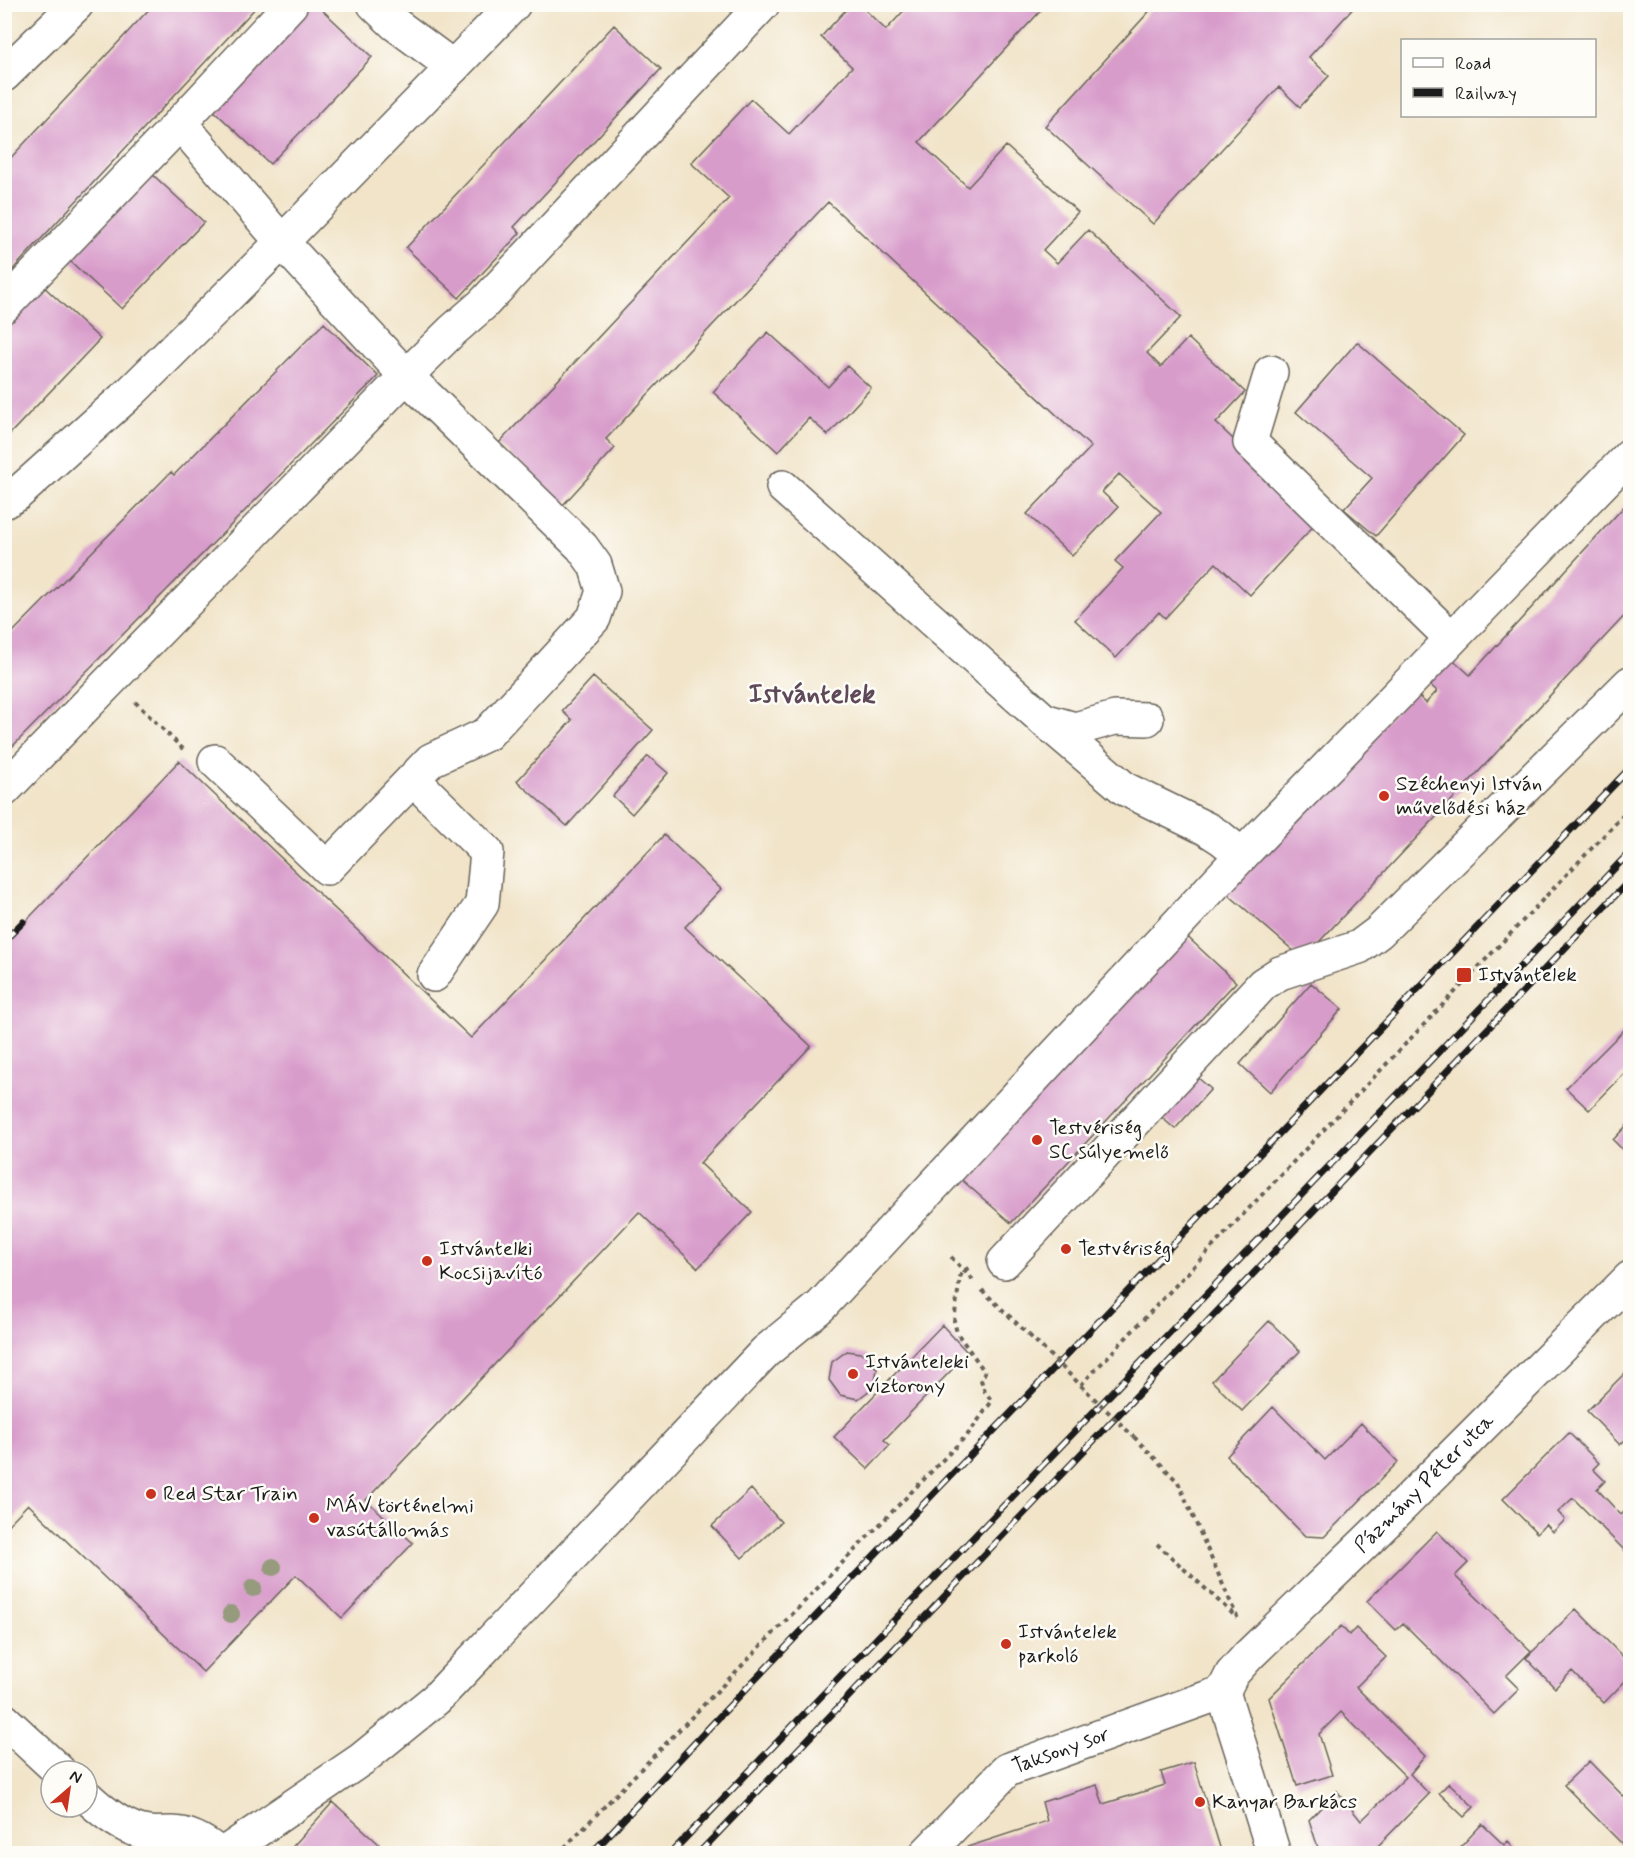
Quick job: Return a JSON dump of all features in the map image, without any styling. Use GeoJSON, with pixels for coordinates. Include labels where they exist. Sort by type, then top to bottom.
{"type":"FeatureCollection","features":[{"type":"Feature","properties":{"kind":"street"},"geometry":{"type":"LineString","coordinates":[[4,75],[77,4]]}},
{"type":"Feature","properties":{"kind":"street"},"geometry":{"type":"LineString","coordinates":[[4,306],[291,4]]}},
{"type":"Feature","properties":{"kind":"street"},"geometry":{"type":"LineString","coordinates":[[374,4],[395,24],[453,67]]}},
{"type":"Feature","properties":{"kind":"street"},"geometry":{"type":"LineString","coordinates":[[4,502],[16,495],[132,391],[282,242],[514,4]]}},
{"type":"Feature","properties":{"kind":"street"},"geometry":{"type":"LineString","coordinates":[[4,790],[406,376],[483,304],[763,4]]}},
{"type":"Feature","properties":{"kind":"street"},"geometry":{"type":"LineString","coordinates":[[180,123],[282,242],[406,376],[582,547],[595,565],[603,591],[594,618],[487,734],[431,760],[327,868],[215,761]]}},
{"type":"Feature","properties":{"kind":"street"},"geometry":{"type":"LineString","coordinates":[[1271,372],[1250,442],[1451,638]]}},
{"type":"Feature","properties":{"kind":"street"},"geometry":{"type":"LineString","coordinates":[[99,1808],[106,1814],[139,1831],[157,1834],[175,1833],[190,1837],[221,1854],[362,1759],[436,1699],[765,1352],[821,1306],[1242,855],[1630,455]]}},
{"type":"Feature","properties":{"kind":"street"},"geometry":{"type":"LineString","coordinates":[[783,487],[1044,720],[1125,789],[1207,829],[1242,855]]}},
{"type":"Feature","properties":{"kind":"street"},"geometry":{"type":"LineString","coordinates":[[1004,1262],[1263,984],[1280,973],[1348,952],[1379,932],[1630,683]]}},
{"type":"Feature","properties":{"kind":"street"},"geometry":{"type":"LineString","coordinates":[[1044,720],[1076,729],[1115,718],[1147,719]]}},
{"type":"Feature","properties":{"kind":"street"},"geometry":{"type":"LineString","coordinates":[[413,779],[487,852],[482,903],[434,975]]}},
{"type":"Feature","properties":{"kind":"street","name":"Pázmány Péter utca"},"geometry":{"type":"LineString","coordinates":[[1223,1692],[1232,1674],[1248,1656],[1383,1525],[1630,1278]]}},
{"type":"Feature","properties":{"kind":"street"},"geometry":{"type":"LineString","coordinates":[[1223,1692],[1274,1854]]}},
{"type":"Feature","properties":{"kind":"street","name":"Taksony sor"},"geometry":{"type":"LineString","coordinates":[[926,1854],[1008,1770],[1223,1692]]}},
{"type":"Feature","properties":{"kind":"street"},"geometry":{"type":"LineString","coordinates":[[4,1720],[45,1759]]}},
{"type":"Feature","properties":{"kind":"path"},"geometry":{"type":"LineString","coordinates":[[112,680],[197,762],[215,761]]}},
{"type":"Feature","properties":{"kind":"path"},"geometry":{"type":"LineString","coordinates":[[1081,1386],[1630,808]]}},
{"type":"Feature","properties":{"kind":"path"},"geometry":{"type":"LineString","coordinates":[[951,1257],[1178,1482],[1238,1618],[1248,1656]]}},
{"type":"Feature","properties":{"kind":"path"},"geometry":{"type":"LineString","coordinates":[[558,1854],[969,1433],[993,1401],[985,1392],[981,1380],[985,1372],[957,1333],[954,1321],[958,1284],[963,1271],[977,1264],[1004,1262]]}},
{"type":"Feature","properties":{"kind":"path"},"geometry":{"type":"LineString","coordinates":[[1157,1544],[1238,1618]]}},
{"type":"Feature","properties":{"kind":"building"},"geometry":{"type":"Polygon","coordinates":[[[154,4],[259,4],[4,279],[4,165],[154,4]]]}},
{"type":"Feature","properties":{"kind":"building"},"geometry":{"type":"Polygon","coordinates":[[[309,4],[316,4],[372,57],[270,164],[210,107],[309,4]]]}},
{"type":"Feature","properties":{"kind":"building"},"geometry":{"type":"Polygon","coordinates":[[[851,4],[859,4],[886,30],[910,4],[1047,4],[919,142],[968,187],[1006,146],[1078,212],[1043,250],[1057,263],[1088,230],[1181,317],[1147,353],[1161,367],[1188,338],[1245,392],[1216,423],[1319,520],[1250,595],[1216,563],[1165,618],[1159,612],[1116,658],[1075,620],[1123,568],[1115,561],[1161,512],[1119,474],[1102,492],[1118,507],[1072,556],[1027,514],[1091,447],[828,202],[606,439],[615,448],[563,505],[498,444],[729,198],[691,163],[751,99],[789,134],[852,67],[821,37],[851,4]]]}},
{"type":"Feature","properties":{"kind":"building"},"geometry":{"type":"Polygon","coordinates":[[[1156,4],[1357,4],[1309,57],[1329,76],[1300,107],[1279,87],[1153,224],[1045,126],[1156,4]]]}},
{"type":"Feature","properties":{"kind":"building"},"geometry":{"type":"Polygon","coordinates":[[[614,25],[661,69],[514,227],[520,233],[459,298],[406,248],[614,25]]]}},
{"type":"Feature","properties":{"kind":"building"},"geometry":{"type":"Polygon","coordinates":[[[152,174],[204,222],[122,309],[70,261],[152,174]]]}},
{"type":"Feature","properties":{"kind":"building"},"geometry":{"type":"Polygon","coordinates":[[[41,284],[100,339],[4,440],[4,323],[41,284]]]}},
{"type":"Feature","properties":{"kind":"building"},"geometry":{"type":"Polygon","coordinates":[[[324,323],[378,376],[4,755],[4,641],[171,472],[174,475],[324,323]]]}},
{"type":"Feature","properties":{"kind":"building"},"geometry":{"type":"Polygon","coordinates":[[[768,332],[828,387],[847,366],[871,388],[828,435],[809,418],[778,452],[713,392],[768,332]]]}},
{"type":"Feature","properties":{"kind":"building"},"geometry":{"type":"Polygon","coordinates":[[[1357,342],[1464,435],[1376,536],[1344,509],[1372,478],[1296,412],[1357,342]]]}},
{"type":"Feature","properties":{"kind":"building","name":"Széchenyi István művelődési ház"},"geometry":{"type":"Polygon","coordinates":[[[1630,500],[1630,610],[1303,959],[1223,890],[1414,692],[1426,703],[1437,691],[1425,680],[1448,655],[1470,675],[1630,500]]]}},
{"type":"Feature","properties":{"kind":"building"},"geometry":{"type":"Polygon","coordinates":[[[593,677],[653,730],[567,826],[517,781],[572,720],[562,711],[593,677]]]}},
{"type":"Feature","properties":{"kind":"building"},"geometry":{"type":"Polygon","coordinates":[[[648,756],[668,773],[632,814],[613,796],[648,756]]]}},
{"type":"Feature","properties":{"kind":"building"},"geometry":{"type":"Polygon","coordinates":[[[179,761],[471,1038],[664,835],[721,889],[685,927],[811,1046],[700,1163],[752,1212],[698,1268],[639,1212],[366,1500],[413,1543],[342,1618],[296,1575],[203,1672],[28,1504],[4,1529],[4,944],[179,761]]]}},
{"type":"Feature","properties":{"kind":"building"},"geometry":{"type":"Polygon","coordinates":[[[1180,930],[1236,982],[1011,1223],[955,1174],[1180,930]]]}},
{"type":"Feature","properties":{"kind":"building"},"geometry":{"type":"Polygon","coordinates":[[[1311,983],[1342,1009],[1270,1092],[1240,1064],[1311,983]]]}},
{"type":"Feature","properties":{"kind":"building"},"geometry":{"type":"Polygon","coordinates":[[[1626,1028],[1630,1032],[1630,1068],[1589,1110],[1566,1088],[1626,1028]]]}},
{"type":"Feature","properties":{"kind":"building"},"geometry":{"type":"Polygon","coordinates":[[[1190,1071],[1211,1089],[1175,1129],[1154,1111],[1190,1071]]]}},
{"type":"Feature","properties":{"kind":"building"},"geometry":{"type":"Polygon","coordinates":[[[1630,1122],[1630,1157],[1613,1140],[1630,1122]]]}},
{"type":"Feature","properties":{"kind":"building"},"geometry":{"type":"Polygon","coordinates":[[[1269,1321],[1300,1351],[1242,1411],[1212,1381],[1269,1321]]]}},
{"type":"Feature","properties":{"kind":"building"},"geometry":{"type":"Polygon","coordinates":[[[942,1325],[968,1353],[884,1440],[890,1445],[868,1469],[834,1437],[942,1325]]]}},
{"type":"Feature","properties":{"kind":"building","name":"Istvánteleki víztorony"},"geometry":{"type":"Polygon","coordinates":[[[847,1351],[866,1354],[877,1369],[874,1387],[858,1399],[840,1395],[829,1380],[832,1362],[847,1351]]]}},
{"type":"Feature","properties":{"kind":"building"},"geometry":{"type":"Polygon","coordinates":[[[1630,1368],[1630,1435],[1620,1445],[1587,1411],[1630,1368]]]}},
{"type":"Feature","properties":{"kind":"building"},"geometry":{"type":"Polygon","coordinates":[[[1273,1407],[1325,1460],[1361,1423],[1398,1462],[1324,1537],[1305,1536],[1227,1456],[1273,1407]]]}},
{"type":"Feature","properties":{"kind":"building"},"geometry":{"type":"Polygon","coordinates":[[[1569,1433],[1599,1463],[1593,1469],[1605,1481],[1597,1489],[1621,1515],[1630,1506],[1630,1556],[1573,1498],[1558,1512],[1565,1520],[1553,1532],[1546,1524],[1537,1533],[1503,1499],[1569,1433]]]}},
{"type":"Feature","properties":{"kind":"building"},"geometry":{"type":"Polygon","coordinates":[[[751,1489],[781,1522],[742,1558],[712,1526],[751,1489]]]}},
{"type":"Feature","properties":{"kind":"building"},"geometry":{"type":"Polygon","coordinates":[[[1437,1531],[1468,1563],[1455,1576],[1531,1651],[1506,1676],[1519,1689],[1494,1714],[1403,1623],[1396,1630],[1367,1601],[1437,1531]]]}},
{"type":"Feature","properties":{"kind":"building"},"geometry":{"type":"Polygon","coordinates":[[[1576,1609],[1630,1664],[1630,1676],[1604,1703],[1572,1671],[1555,1688],[1526,1658],[1576,1609]]]}},
{"type":"Feature","properties":{"kind":"building"},"geometry":{"type":"Polygon","coordinates":[[[1341,1626],[1349,1635],[1356,1628],[1386,1657],[1356,1687],[1425,1756],[1410,1774],[1429,1794],[1376,1848],[1378,1854],[1320,1854],[1309,1820],[1337,1791],[1361,1821],[1406,1777],[1341,1712],[1319,1734],[1332,1775],[1297,1786],[1269,1698],[1341,1626]]]}},
{"type":"Feature","properties":{"kind":"building"},"geometry":{"type":"Polygon","coordinates":[[[1589,1761],[1630,1803],[1630,1852],[1564,1785],[1589,1761]]]}},
{"type":"Feature","properties":{"kind":"building"},"geometry":{"type":"Polygon","coordinates":[[[1194,1762],[1222,1854],[1187,1854],[1185,1849],[1170,1854],[946,1854],[1047,1821],[1042,1802],[1097,1785],[1103,1804],[1165,1785],[1161,1772],[1194,1762]]]}},
{"type":"Feature","properties":{"kind":"building"},"geometry":{"type":"Polygon","coordinates":[[[1449,1783],[1474,1807],[1464,1817],[1439,1793],[1449,1783]]]}},
{"type":"Feature","properties":{"kind":"building"},"geometry":{"type":"Polygon","coordinates":[[[333,1802],[379,1844],[371,1854],[286,1854],[333,1802]]]}},
{"type":"Feature","properties":{"kind":"building"},"geometry":{"type":"Polygon","coordinates":[[[1482,1824],[1504,1845],[1508,1841],[1520,1854],[1454,1854],[1482,1824]]]}},
{"type":"Feature","properties":{"kind":"railway"},"geometry":{"type":"LineString","coordinates":[[591,1854],[720,1716],[1630,768]]}},
{"type":"Feature","properties":{"kind":"railway"},"geometry":{"type":"LineString","coordinates":[[670,1854],[1630,852]]}},
{"type":"Feature","properties":{"kind":"railway"},"geometry":{"type":"LineString","coordinates":[[698,1854],[1630,880]]}},
{"type":"Feature","properties":{"kind":"railway"},"geometry":{"type":"LineString","coordinates":[[4,941],[23,922]]}},
{"type":"Feature","properties":{"kind":"place","name":"Széchenyi István művelődési ház"},"geometry":{"type":"Point","coordinates":[1384,796]}},
{"type":"Feature","properties":{"kind":"place","name":"Istvántelek"},"geometry":{"type":"Point","coordinates":[1464,975]}},
{"type":"Feature","properties":{"kind":"place","name":"Testvériség SC súlyemelő"},"geometry":{"type":"Point","coordinates":[1037,1140]}},
{"type":"Feature","properties":{"kind":"place","name":"Testvériség"},"geometry":{"type":"Point","coordinates":[1066,1249]}},
{"type":"Feature","properties":{"kind":"place","name":"Istvántelki Kocsijavító"},"geometry":{"type":"Point","coordinates":[427,1261]}},
{"type":"Feature","properties":{"kind":"place","name":"Istvánteleki víztorony"},"geometry":{"type":"Point","coordinates":[853,1374]}},
{"type":"Feature","properties":{"kind":"place","name":"Red Star Train"},"geometry":{"type":"Point","coordinates":[151,1494]}},
{"type":"Feature","properties":{"kind":"place","name":"MÁV történelmi vasútállomás"},"geometry":{"type":"Point","coordinates":[314,1518]}},
{"type":"Feature","properties":{"kind":"place","name":"Istvántelek parkoló"},"geometry":{"type":"Point","coordinates":[1006,1644]}},
{"type":"Feature","properties":{"kind":"place","name":"Kanyar Barkács"},"geometry":{"type":"Point","coordinates":[1200,1802]}},
{"type":"Feature","properties":{"kind":"district","name":"Istvántelek"},"geometry":{"type":"Point","coordinates":[812,694]}}]}
